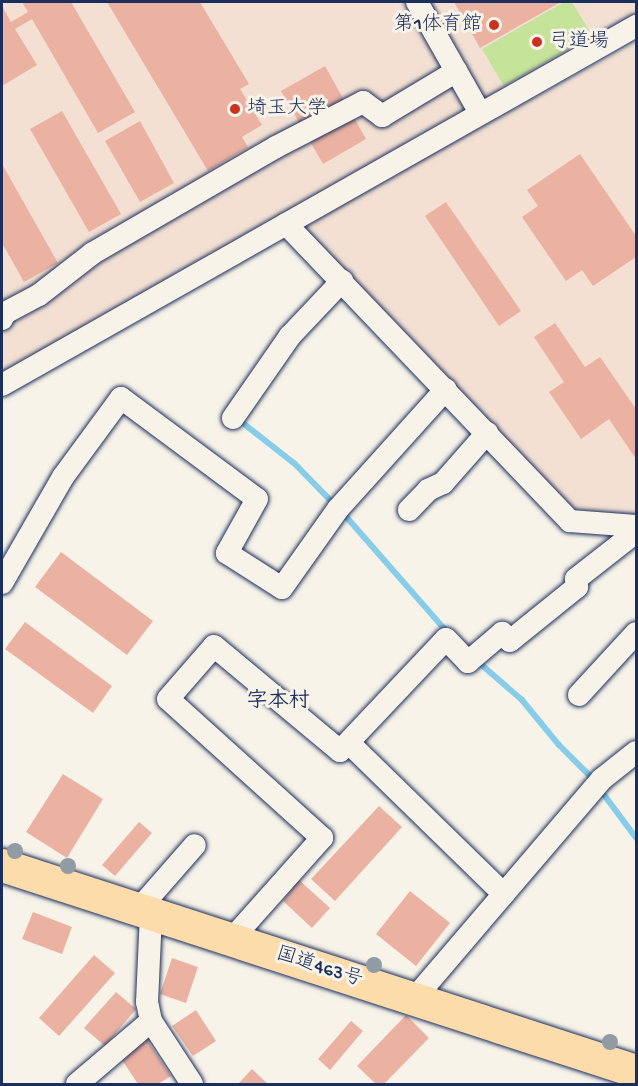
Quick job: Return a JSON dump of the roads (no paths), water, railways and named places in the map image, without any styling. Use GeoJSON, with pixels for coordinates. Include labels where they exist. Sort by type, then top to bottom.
{"type":"FeatureCollection","features":[{"type":"Feature","properties":{"kind":"highway","name":"国道463号"},"geometry":{"type":"LineString","coordinates":[[2,865],[636,1071]]}},
{"type":"Feature","properties":{"kind":"street"},"geometry":{"type":"LineString","coordinates":[[417,2],[480,112]]}},
{"type":"Feature","properties":{"kind":"street"},"geometry":{"type":"LineString","coordinates":[[2,384],[480,112],[636,26]]}},
{"type":"Feature","properties":{"kind":"street"},"geometry":{"type":"LineString","coordinates":[[3,313],[39,295],[93,254],[276,147],[363,102],[382,116],[457,71]]}},
{"type":"Feature","properties":{"kind":"street"},"geometry":{"type":"LineString","coordinates":[[286,224],[570,521],[636,526]]}},
{"type":"Feature","properties":{"kind":"street"},"geometry":{"type":"LineString","coordinates":[[233,418],[290,336],[342,281]]}},
{"type":"Feature","properties":{"kind":"street"},"geometry":{"type":"LineString","coordinates":[[2,584],[63,477],[120,398],[257,499],[227,553],[282,588],[338,509],[446,389]]}},
{"type":"Feature","properties":{"kind":"street"},"geometry":{"type":"LineString","coordinates":[[409,510],[428,490],[443,483],[487,433]]}},
{"type":"Feature","properties":{"kind":"street"},"geometry":{"type":"LineString","coordinates":[[231,940],[322,838],[168,699],[214,645],[340,751],[446,639],[468,662],[502,633],[510,641],[577,586],[576,579],[636,532]]}},
{"type":"Feature","properties":{"kind":"street"},"geometry":{"type":"LineString","coordinates":[[579,695],[636,633]]}},
{"type":"Feature","properties":{"kind":"street"},"geometry":{"type":"LineString","coordinates":[[349,743],[504,894]]}},
{"type":"Feature","properties":{"kind":"street"},"geometry":{"type":"LineString","coordinates":[[414,999],[602,779],[636,752]]}},
{"type":"Feature","properties":{"kind":"street"},"geometry":{"type":"LineString","coordinates":[[192,1084],[151,1021],[147,1002],[144,912],[195,844]]}},
{"type":"Feature","properties":{"kind":"street"},"geometry":{"type":"LineString","coordinates":[[77,1084],[151,1021]]}},
{"type":"Feature","properties":{"kind":"street"},"geometry":{"type":"LineString","coordinates":[[633,1084],[636,1080]]}},
{"type":"Feature","properties":{"kind":"waterway"},"geometry":{"type":"LineString","coordinates":[[239,420],[295,464],[335,505]]}},
{"type":"Feature","properties":{"kind":"waterway"},"geometry":{"type":"LineString","coordinates":[[342,512],[448,633]]}},
{"type":"Feature","properties":{"kind":"waterway"},"geometry":{"type":"LineString","coordinates":[[477,661],[522,700],[559,745],[590,776],[636,838]]}},
{"type":"Feature","properties":{"kind":"place","name":"第1体育館"},"geometry":{"type":"Point","coordinates":[494,25]}},
{"type":"Feature","properties":{"kind":"place","name":"弓道場"},"geometry":{"type":"Point","coordinates":[537,42]}},
{"type":"Feature","properties":{"kind":"place","name":"埼玉大学"},"geometry":{"type":"Point","coordinates":[235,109]}},
{"type":"Feature","properties":{"kind":"district","name":"字本村"},"geometry":{"type":"Point","coordinates":[278,703]}}]}
